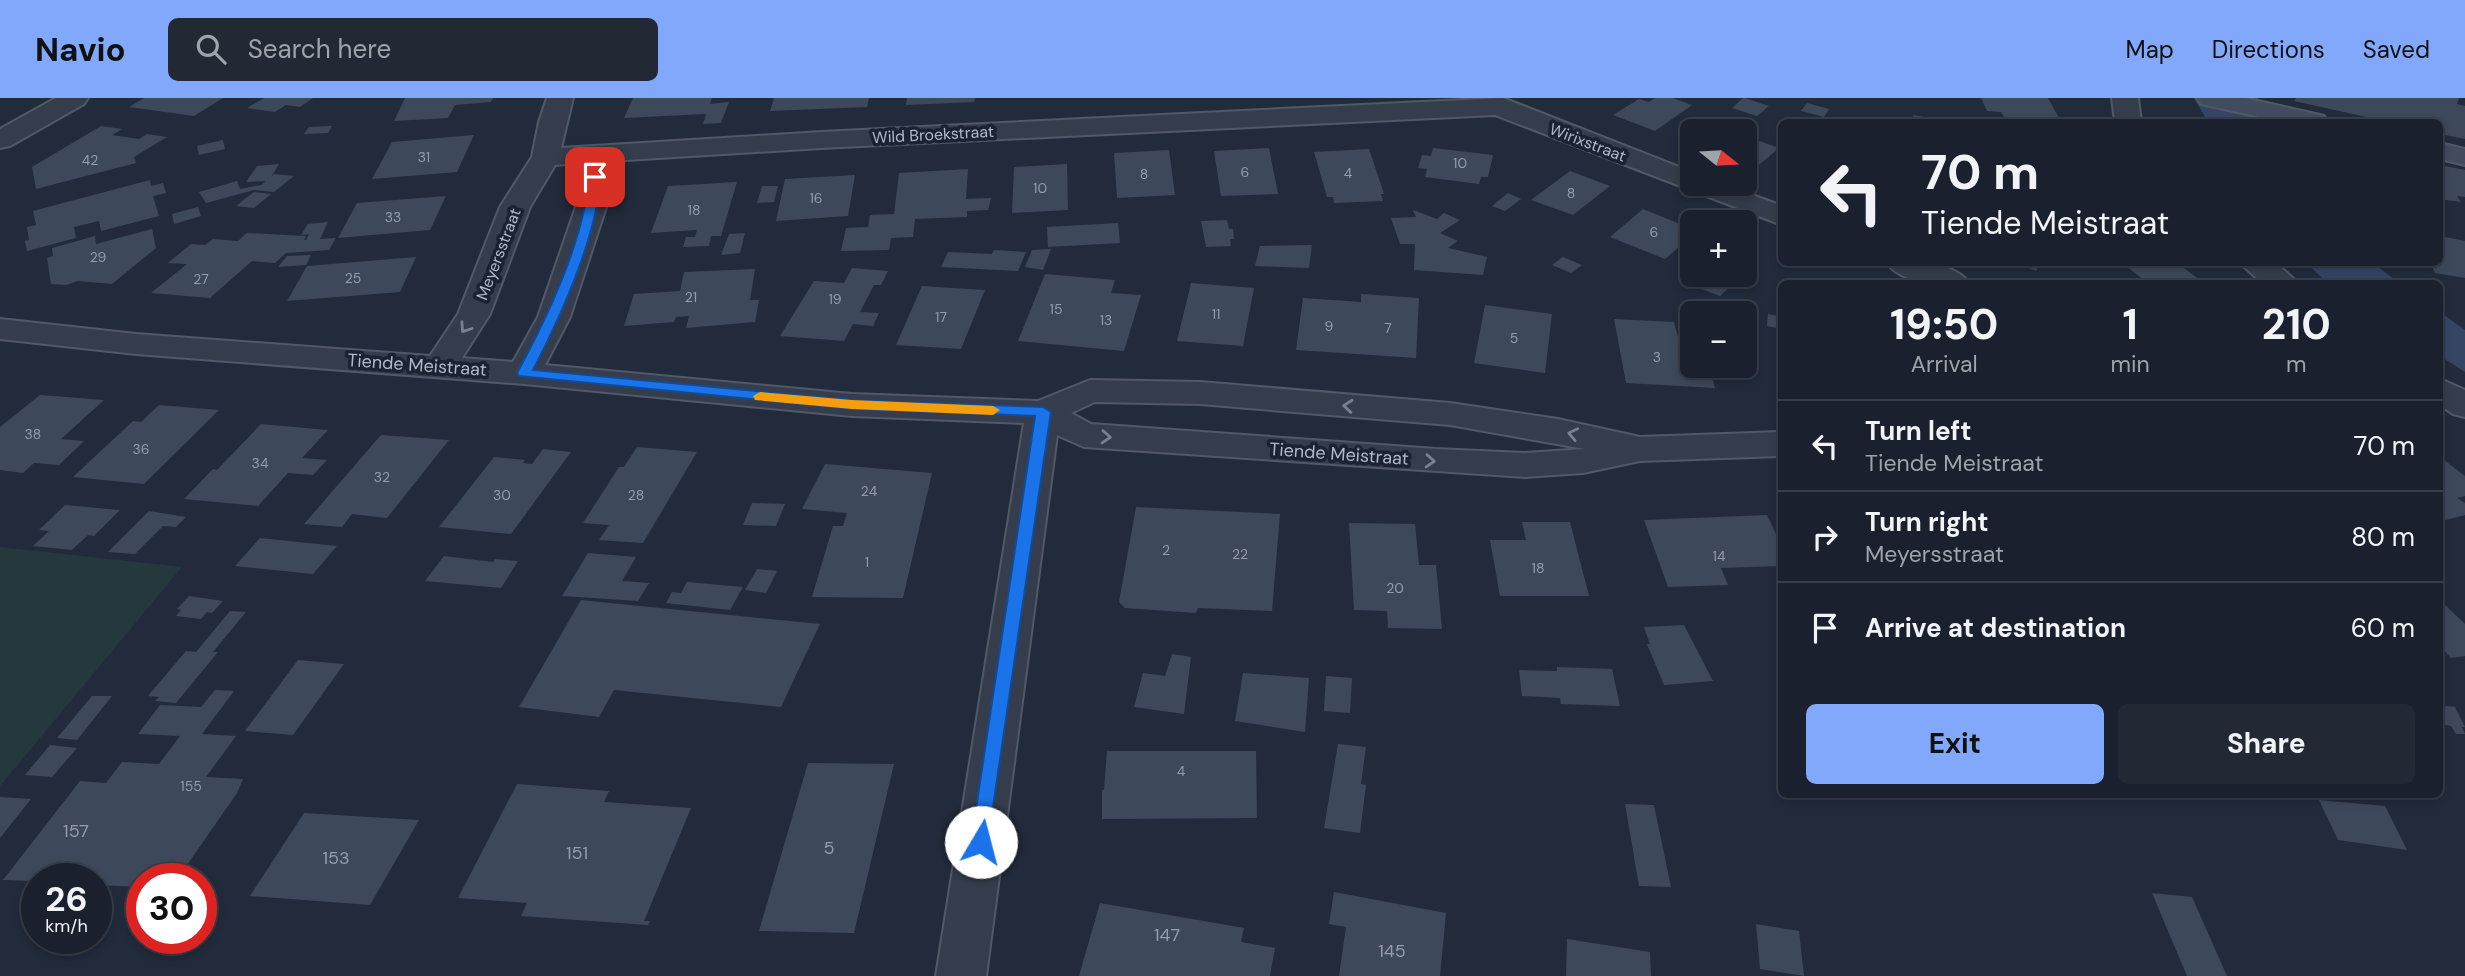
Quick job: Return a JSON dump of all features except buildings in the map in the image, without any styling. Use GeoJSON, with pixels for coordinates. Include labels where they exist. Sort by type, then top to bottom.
{"type":"FeatureCollection","features":[{"type":"Feature","properties":{"kind":"street"},"geometry":{"type":"LineString","coordinates":[[0,140],[75,98]]}},
{"type":"Feature","properties":{"kind":"street","name":"Meyersstraat"},"geometry":{"type":"LineString","coordinates":[[439,367],[474,314],[515,207],[546,157],[552,122],[560,98]]}},
{"type":"Feature","properties":{"kind":"street"},"geometry":{"type":"LineString","coordinates":[[1320,115],[1341,98]]}},
{"type":"Feature","properties":{"kind":"street"},"geometry":{"type":"LineString","coordinates":[[2125,98],[2128,119]]}},
{"type":"Feature","properties":{"kind":"street"},"geometry":{"type":"LineString","coordinates":[[2210,98],[2302,119]]}},
{"type":"Feature","properties":{"kind":"street","name":"Wild Broekstraat"},"geometry":{"type":"LineString","coordinates":[[546,157],[1320,115],[1492,103]]}},
{"type":"Feature","properties":{"kind":"street","name":"Wirixstraat"},"geometry":{"type":"LineString","coordinates":[[1492,103],[1680,177]]}},
{"type":"Feature","properties":{"kind":"street"},"geometry":{"type":"LineString","coordinates":[[2443,152],[2465,157]]}},
{"type":"Feature","properties":{"kind":"street"},"geometry":{"type":"LineString","coordinates":[[524,373],[554,317],[589,214],[593,201],[597,153]]}},
{"type":"Feature","properties":{"kind":"street","name":"Wirixstraat"},"geometry":{"type":"LineString","coordinates":[[1729,196],[1778,214]]}},
{"type":"Feature","properties":{"kind":"street"},"geometry":{"type":"LineString","coordinates":[[1910,266],[1945,280]]}},
{"type":"Feature","properties":{"kind":"street"},"geometry":{"type":"LineString","coordinates":[[2259,266],[2279,280]]}},
{"type":"Feature","properties":{"kind":"street","name":"Tiende Meistraat"},"geometry":{"type":"LineString","coordinates":[[0,328],[136,344],[524,373],[852,405],[1043,412],[1090,391],[1200,393],[1450,414],[1558,431],[1640,449]]}},
{"type":"Feature","properties":{"kind":"street"},"geometry":{"type":"LineString","coordinates":[[2443,392],[2465,406]]}},
{"type":"Feature","properties":{"kind":"street"},"geometry":{"type":"LineString","coordinates":[[961,976],[1043,412]]}},
{"type":"Feature","properties":{"kind":"street","name":"Tiende Meistraat"},"geometry":{"type":"LineString","coordinates":[[1043,412],[1084,435],[1525,465],[1583,461],[1640,449],[1778,444]]}},
{"type":"Feature","properties":{"kind":"green space"},"geometry":{"type":"Polygon","coordinates":[[[0,547],[182,567],[0,786],[0,547]]]}},
{"type":"Feature","properties":{"kind":"water"},"geometry":{"type":"Polygon","coordinates":[[[2309,266],[2377,266],[2395,280],[2325,280],[2309,266]]]}},
{"type":"Feature","properties":{"kind":"water"},"geometry":{"type":"Polygon","coordinates":[[[2443,314],[2465,330],[2465,372],[2443,358],[2443,314]]]}},
{"type":"Feature","properties":{"kind":"waterway"},"geometry":{"type":"LineString","coordinates":[[2226,98],[2238,119]]}},
{"type":"Feature","properties":{"kind":"slow traffic"},"geometry":{"type":"LineString","coordinates":[[760,396],[852,405],[993,410]]}},
{"type":"Feature","properties":{"kind":"route"},"geometry":{"type":"LineString","coordinates":[[595,177],[593,201],[554,317],[524,373],[852,405],[1043,412],[981,842]]}}]}
